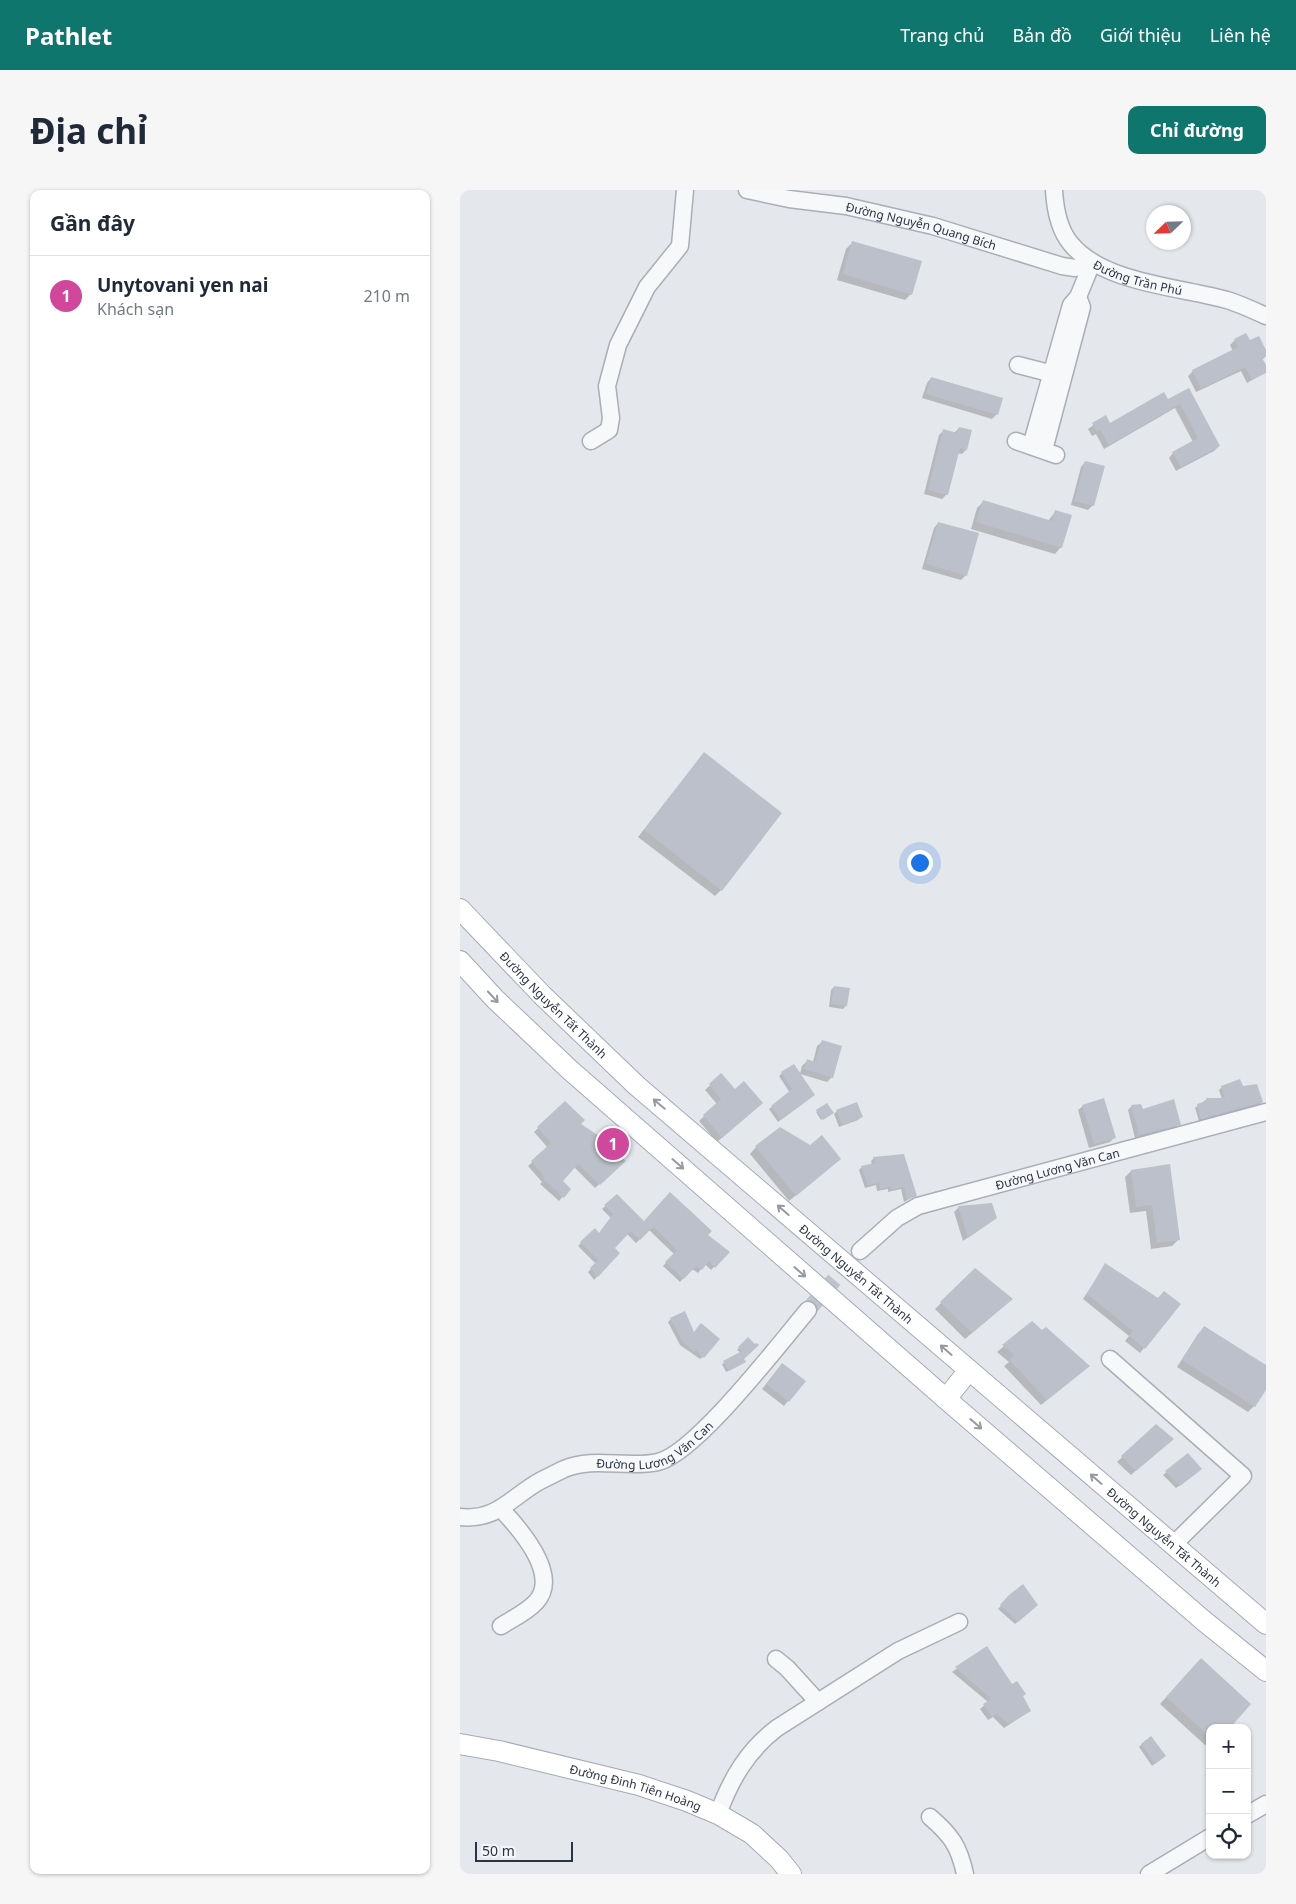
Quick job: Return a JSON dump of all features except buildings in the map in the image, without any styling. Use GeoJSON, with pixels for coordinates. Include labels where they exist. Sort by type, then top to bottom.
{"type":"FeatureCollection","features":[{"type":"Feature","properties":{"kind":"main road","name":"Đường Nguyễn Tất Thành"},"geometry":{"type":"LineString","coordinates":[[460,909],[542,995],[638,1086],[1266,1624]]}},
{"type":"Feature","properties":{"kind":"main road"},"geometry":{"type":"LineString","coordinates":[[460,961],[531,1035],[615,1109],[946,1399],[1204,1621],[1266,1671]]}},
{"type":"Feature","properties":{"kind":"main road"},"geometry":{"type":"LineString","coordinates":[[615,1109],[638,1086]]}},
{"type":"Feature","properties":{"kind":"main road"},"geometry":{"type":"LineString","coordinates":[[946,1399],[969,1370]]}},
{"type":"Feature","properties":{"kind":"main road","name":"Đường Đinh Tiên Hoàng"},"geometry":{"type":"LineString","coordinates":[[460,1744],[499,1751],[639,1785],[687,1801],[718,1814],[752,1834],[779,1859],[791,1874]]}},
{"type":"Feature","properties":{"kind":"street"},"geometry":{"type":"LineString","coordinates":[[591,441],[609,430],[611,418],[607,386],[618,346],[647,287],[680,246],[685,190]]}},
{"type":"Feature","properties":{"kind":"street","name":"Đường Nguyễn Quang Bích"},"geometry":{"type":"LineString","coordinates":[[747,190],[846,206],[933,226],[1062,266],[1075,268],[1092,263]]}},
{"type":"Feature","properties":{"kind":"street","name":"Đường Trần Phú"},"geometry":{"type":"LineString","coordinates":[[1054,190],[1062,230],[1070,244],[1092,263],[1107,271],[1228,300],[1266,316]]}},
{"type":"Feature","properties":{"kind":"street"},"geometry":{"type":"LineString","coordinates":[[1037,448],[1058,375],[1082,307],[1078,297],[1092,263]]}},
{"type":"Feature","properties":{"kind":"street"},"geometry":{"type":"LineString","coordinates":[[1018,365],[1058,375]]}},
{"type":"Feature","properties":{"kind":"street","name":"Đường Lương Văn Can"},"geometry":{"type":"LineString","coordinates":[[860,1251],[897,1218],[918,1206],[1266,1112]]}},
{"type":"Feature","properties":{"kind":"street","name":"Đường Lương Văn Can"},"geometry":{"type":"LineString","coordinates":[[460,1517],[471,1518],[490,1514],[501,1509],[540,1481],[569,1468],[601,1463],[644,1464],[658,1462],[670,1457],[698,1434],[735,1396],[808,1310]]}},
{"type":"Feature","properties":{"kind":"street"},"geometry":{"type":"LineString","coordinates":[[1110,1359],[1243,1476],[1174,1545]]}},
{"type":"Feature","properties":{"kind":"street"},"geometry":{"type":"LineString","coordinates":[[501,1509],[516,1524],[536,1555],[543,1576],[543,1589],[537,1601],[501,1626]]}},
{"type":"Feature","properties":{"kind":"street"},"geometry":{"type":"LineString","coordinates":[[718,1814],[732,1779],[763,1739],[777,1728],[911,1644],[959,1622]]}},
{"type":"Feature","properties":{"kind":"street"},"geometry":{"type":"LineString","coordinates":[[776,1659],[787,1668],[818,1702]]}},
{"type":"Feature","properties":{"kind":"street"},"geometry":{"type":"LineString","coordinates":[[1249,1814],[1266,1804]]}},
{"type":"Feature","properties":{"kind":"street"},"geometry":{"type":"LineString","coordinates":[[930,1818],[947,1832],[957,1848],[965,1874]]}},
{"type":"Feature","properties":{"kind":"street"},"geometry":{"type":"LineString","coordinates":[[1159,1872],[1206,1840]]}},
{"type":"Feature","properties":{"kind":"tunnel"},"geometry":{"type":"LineString","coordinates":[[808,1310],[855,1256]]}},
{"type":"Feature","properties":{"kind":"place","name":"Unytovani yen nai"},"geometry":{"type":"Point","coordinates":[613,1144]}}]}
